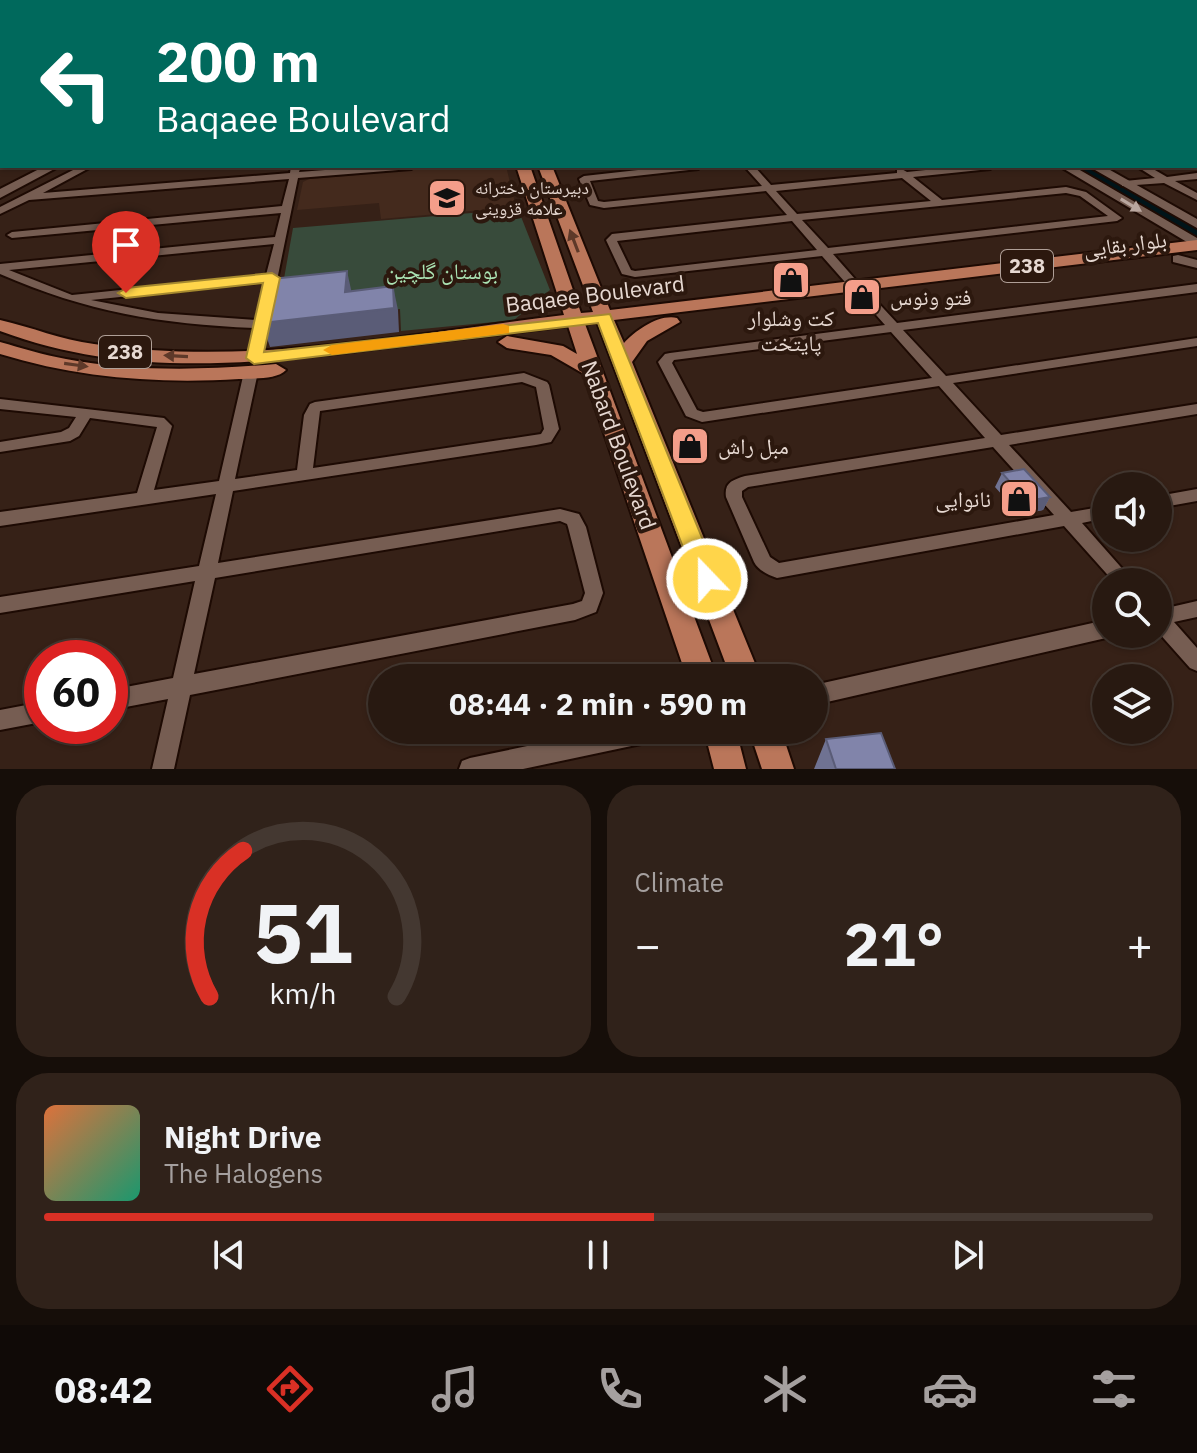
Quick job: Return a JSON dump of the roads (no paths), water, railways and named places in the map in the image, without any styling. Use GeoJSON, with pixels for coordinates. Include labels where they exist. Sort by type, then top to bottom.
{"type":"FeatureCollection","features":[{"type":"Feature","properties":{"kind":"main road"},"geometry":{"type":"LineString","coordinates":[[185,0],[197,0]]}},
{"type":"Feature","properties":{"kind":"main road"},"geometry":{"type":"LineString","coordinates":[[0,184],[32,168]]}},
{"type":"Feature","properties":{"kind":"main road"},"geometry":{"type":"LineString","coordinates":[[0,194],[50,168]]}},
{"type":"Feature","properties":{"kind":"main road","name":"Nabard Boulevard"},"geometry":{"type":"LineString","coordinates":[[524,168],[697,664]]}},
{"type":"Feature","properties":{"kind":"main road","name":"Nabard Boulevard"},"geometry":{"type":"LineString","coordinates":[[546,168],[740,664]]}},
{"type":"Feature","properties":{"kind":"main road"},"geometry":{"type":"LineString","coordinates":[[1068,168],[1197,244]]}},
{"type":"Feature","properties":{"kind":"main road"},"geometry":{"type":"LineString","coordinates":[[1097,168],[1196,224]]}},
{"type":"Feature","properties":{"kind":"main road"},"geometry":{"type":"LineString","coordinates":[[1157,221],[1168,232],[1169,241],[1161,249]]}},
{"type":"Feature","properties":{"kind":"main road","name":"Baqaee Boulevard"},"geometry":{"type":"LineString","coordinates":[[0,348],[75,365],[133,371],[253,365],[606,324],[671,322],[1197,244]]}},
{"type":"Feature","properties":{"kind":"main road","name":"بلوار بقایی"},"geometry":{"type":"LineString","coordinates":[[862,293],[1197,257]]}},
{"type":"Feature","properties":{"kind":"main road"},"geometry":{"type":"LineString","coordinates":[[1178,259],[1197,264]]}},
{"type":"Feature","properties":{"kind":"main road"},"geometry":{"type":"LineString","coordinates":[[590,282],[618,304],[652,311]]}},
{"type":"Feature","properties":{"kind":"main road"},"geometry":{"type":"LineString","coordinates":[[507,335],[540,315],[564,290]]}},
{"type":"Feature","properties":{"kind":"main road","name":"Baqaee Boulevard"},"geometry":{"type":"LineString","coordinates":[[606,324],[652,311],[862,293]]}},
{"type":"Feature","properties":{"kind":"main road"},"geometry":{"type":"LineString","coordinates":[[621,365],[627,350],[639,338],[671,322]]}},
{"type":"Feature","properties":{"kind":"main road","name":"Baqaee Boulevard"},"geometry":{"type":"LineString","coordinates":[[0,325],[31,338],[98,349],[253,365]]}},
{"type":"Feature","properties":{"kind":"main road"},"geometry":{"type":"LineString","coordinates":[[507,335],[556,350],[593,371]]}},
{"type":"Feature","properties":{"kind":"main road"},"geometry":{"type":"LineString","coordinates":[[724,744],[730,769]]}},
{"type":"Feature","properties":{"kind":"main road"},"geometry":{"type":"LineString","coordinates":[[770,744],[778,769]]}},
{"type":"Feature","properties":{"kind":"street"},"geometry":{"type":"LineString","coordinates":[[0,211],[84,168]]}},
{"type":"Feature","properties":{"kind":"street"},"geometry":{"type":"LineString","coordinates":[[30,197],[295,171],[365,168]]}},
{"type":"Feature","properties":{"kind":"street"},"geometry":{"type":"LineString","coordinates":[[675,168],[585,176],[598,205],[971,168]]}},
{"type":"Feature","properties":{"kind":"street"},"geometry":{"type":"LineString","coordinates":[[751,168],[1112,568]]}},
{"type":"Feature","properties":{"kind":"street"},"geometry":{"type":"LineString","coordinates":[[896,168],[941,204]]}},
{"type":"Feature","properties":{"kind":"street"},"geometry":{"type":"LineString","coordinates":[[1145,168],[1197,197]]}},
{"type":"Feature","properties":{"kind":"street"},"geometry":{"type":"LineString","coordinates":[[163,769],[295,171]]}},
{"type":"Feature","properties":{"kind":"street"},"geometry":{"type":"LineString","coordinates":[[1125,184],[1197,176]]}},
{"type":"Feature","properties":{"kind":"street"},"geometry":{"type":"LineString","coordinates":[[1066,190],[1083,194],[1117,218],[630,275],[613,238],[941,204],[1066,190]]}},
{"type":"Feature","properties":{"kind":"street"},"geometry":{"type":"LineString","coordinates":[[12,235],[287,209]]}},
{"type":"Feature","properties":{"kind":"street"},"geometry":{"type":"LineString","coordinates":[[0,269],[280,240]]}},
{"type":"Feature","properties":{"kind":"street"},"geometry":{"type":"LineString","coordinates":[[0,269],[68,299],[138,316],[262,324]]}},
{"type":"Feature","properties":{"kind":"street"},"geometry":{"type":"LineString","coordinates":[[68,299],[272,278]]}},
{"type":"Feature","properties":{"kind":"street"},"geometry":{"type":"LineString","coordinates":[[1197,288],[666,359],[691,413],[697,416],[1197,342]]}},
{"type":"Feature","properties":{"kind":"street"},"geometry":{"type":"LineString","coordinates":[[0,519],[226,486],[546,438],[552,429],[542,385],[524,377],[315,407],[311,415],[304,474]]}},
{"type":"Feature","properties":{"kind":"street"},"geometry":{"type":"LineString","coordinates":[[0,404],[159,421],[165,426],[144,498]]}},
{"type":"Feature","properties":{"kind":"street"},"geometry":{"type":"LineString","coordinates":[[1092,515],[777,571],[769,569],[734,497],[733,488],[745,482],[1197,409]]}},
{"type":"Feature","properties":{"kind":"street"},"geometry":{"type":"LineString","coordinates":[[0,447],[65,437],[74,432],[85,414]]}},
{"type":"Feature","properties":{"kind":"street"},"geometry":{"type":"LineString","coordinates":[[1172,499],[1197,495]]}},
{"type":"Feature","properties":{"kind":"street"},"geometry":{"type":"LineString","coordinates":[[0,605],[560,515],[573,519],[577,527],[594,593],[589,606],[128,697]]}},
{"type":"Feature","properties":{"kind":"street"},"geometry":{"type":"LineString","coordinates":[[1172,615],[1197,609]]}},
{"type":"Feature","properties":{"kind":"street"},"geometry":{"type":"LineString","coordinates":[[828,692],[1092,632]]}},
{"type":"Feature","properties":{"kind":"street"},"geometry":{"type":"LineString","coordinates":[[1172,634],[1197,662]]}},
{"type":"Feature","properties":{"kind":"street"},"geometry":{"type":"LineString","coordinates":[[0,720],[24,715]]}},
{"type":"Feature","properties":{"kind":"street"},"geometry":{"type":"LineString","coordinates":[[470,769],[589,744]]}},
{"type":"Feature","properties":{"kind":"waterway"},"geometry":{"type":"LineString","coordinates":[[1083,168],[1197,234]]}},
{"type":"Feature","properties":{"kind":"place","name":"دبیرستان دخترانه علامه قزوینی"},"geometry":{"type":"Point","coordinates":[447,198]}},
{"type":"Feature","properties":{"kind":"place","name":"کت وشلوار پایتخت"},"geometry":{"type":"Point","coordinates":[791,280]}},
{"type":"Feature","properties":{"kind":"place","name":"فتو ونوس"},"geometry":{"type":"Point","coordinates":[862,297]}},
{"type":"Feature","properties":{"kind":"place","name":"مبل راش"},"geometry":{"type":"Point","coordinates":[690,446]}},
{"type":"Feature","properties":{"kind":"place","name":"نانوایی"},"geometry":{"type":"Point","coordinates":[1019,499]}},
{"type":"Feature","properties":{"kind":"park label","name":"بوستان گلچین"},"geometry":{"type":"Point","coordinates":[442,271]}}]}
